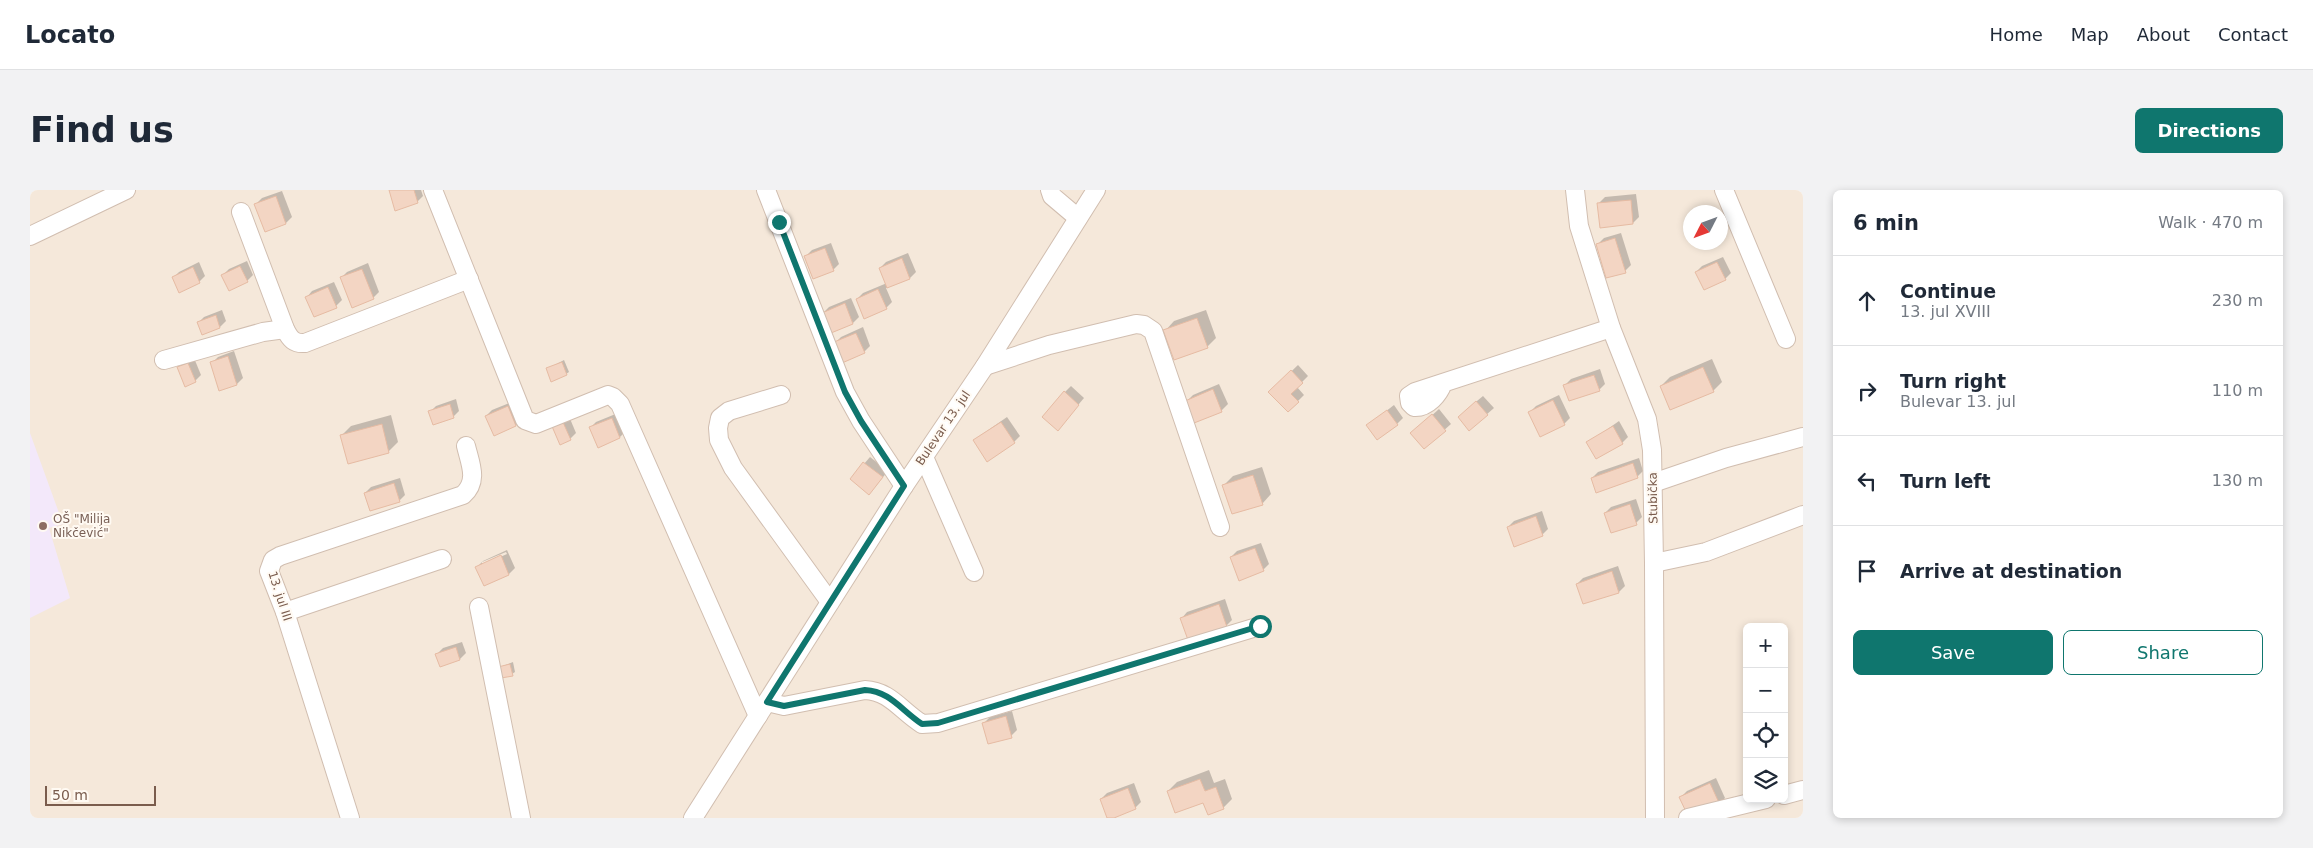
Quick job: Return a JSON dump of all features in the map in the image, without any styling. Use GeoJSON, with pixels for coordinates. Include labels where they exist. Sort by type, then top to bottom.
{"type":"FeatureCollection","features":[{"type":"Feature","properties":{"kind":"street"},"geometry":{"type":"LineString","coordinates":[[30,236],[126,190]]}},
{"type":"Feature","properties":{"kind":"street"},"geometry":{"type":"LineString","coordinates":[[433,190],[525,420],[536,424],[608,395],[620,404],[763,709],[865,690],[884,694],[922,724],[938,723],[1260,626]]}},
{"type":"Feature","properties":{"kind":"street"},"geometry":{"type":"LineString","coordinates":[[766,190],[845,392],[861,421],[904,486]]}},
{"type":"Feature","properties":{"kind":"street"},"geometry":{"type":"LineString","coordinates":[[1050,190],[1063,206],[1078,218]]}},
{"type":"Feature","properties":{"kind":"street","name":"Bulevar 13. jul"},"geometry":{"type":"LineString","coordinates":[[694,818],[904,486],[985,366],[1096,190]]}},
{"type":"Feature","properties":{"kind":"street","name":"Stubička"},"geometry":{"type":"LineString","coordinates":[[1575,190],[1579,226],[1611,328],[1647,420],[1652,450],[1655,818]]}},
{"type":"Feature","properties":{"kind":"street"},"geometry":{"type":"LineString","coordinates":[[1724,190],[1786,339]]}},
{"type":"Feature","properties":{"kind":"street"},"geometry":{"type":"LineString","coordinates":[[241,212],[285,329],[289,338],[297,344],[305,343],[469,279]]}},
{"type":"Feature","properties":{"kind":"street"},"geometry":{"type":"LineString","coordinates":[[985,366],[1049,345],[1136,324],[1144,325],[1152,332],[1220,527]]}},
{"type":"Feature","properties":{"kind":"street"},"geometry":{"type":"LineString","coordinates":[[1443,383],[1611,328]]}},
{"type":"Feature","properties":{"kind":"street"},"geometry":{"type":"LineString","coordinates":[[164,360],[263,332],[285,329]]}},
{"type":"Feature","properties":{"kind":"street"},"geometry":{"type":"LineString","coordinates":[[781,395],[729,411],[720,418],[718,428],[719,440],[738,475],[830,602]]}},
{"type":"Feature","properties":{"kind":"street"},"geometry":{"type":"LineString","coordinates":[[1652,483],[1726,458],[1803,437]]}},
{"type":"Feature","properties":{"kind":"street","name":"13. jul III"},"geometry":{"type":"LineString","coordinates":[[350,818],[285,612],[269,571],[273,560],[280,556],[463,495],[470,489],[473,475],[466,446]]}},
{"type":"Feature","properties":{"kind":"street"},"geometry":{"type":"LineString","coordinates":[[924,457],[974,572]]}},
{"type":"Feature","properties":{"kind":"street"},"geometry":{"type":"LineString","coordinates":[[1654,563],[1706,552],[1803,515]]}},
{"type":"Feature","properties":{"kind":"street"},"geometry":{"type":"LineString","coordinates":[[285,612],[442,559]]}},
{"type":"Feature","properties":{"kind":"street"},"geometry":{"type":"LineString","coordinates":[[478,607],[521,818]]}},
{"type":"Feature","properties":{"kind":"street"},"geometry":{"type":"LineString","coordinates":[[1788,794],[1803,790]]}},
{"type":"Feature","properties":{"kind":"street"},"geometry":{"type":"LineString","coordinates":[[1688,818],[1750,803]]}},
{"type":"Feature","properties":{"kind":"shaded area"},"geometry":{"type":"Polygon","coordinates":[[[30,190],[1803,190],[1803,818],[30,818],[30,190]]]}},
{"type":"Feature","properties":{"kind":"shaded area","name":"OŠ \"Milija Nikčević\""},"geometry":{"type":"Polygon","coordinates":[[[30,433],[63,524],[49,528],[70,598],[30,618],[30,433]]]}},
{"type":"Feature","properties":{"kind":"building"},"geometry":{"type":"Polygon","coordinates":[[[389,190],[414,190],[418,203],[395,211],[389,190]]]}},
{"type":"Feature","properties":{"kind":"building"},"geometry":{"type":"Polygon","coordinates":[[[276,196],[286,224],[265,232],[254,204],[276,196]]]}},
{"type":"Feature","properties":{"kind":"building"},"geometry":{"type":"Polygon","coordinates":[[[1631,200],[1633,224],[1600,228],[1597,203],[1631,200]]]}},
{"type":"Feature","properties":{"kind":"building"},"geometry":{"type":"Polygon","coordinates":[[[1615,238],[1626,273],[1606,278],[1596,244],[1615,238]]]}},
{"type":"Feature","properties":{"kind":"building"},"geometry":{"type":"Polygon","coordinates":[[[825,248],[834,271],[813,279],[804,256],[825,248]]]}},
{"type":"Feature","properties":{"kind":"building"},"geometry":{"type":"Polygon","coordinates":[[[902,258],[910,279],[887,288],[879,268],[902,258]]]}},
{"type":"Feature","properties":{"kind":"building"},"geometry":{"type":"Polygon","coordinates":[[[1717,262],[1726,280],[1704,290],[1695,272],[1717,262]]]}},
{"type":"Feature","properties":{"kind":"building"},"geometry":{"type":"Polygon","coordinates":[[[240,266],[248,282],[229,291],[221,275],[240,266]]]}},
{"type":"Feature","properties":{"kind":"building"},"geometry":{"type":"Polygon","coordinates":[[[193,267],[200,283],[179,293],[172,277],[193,267]]]}},
{"type":"Feature","properties":{"kind":"building"},"geometry":{"type":"Polygon","coordinates":[[[362,269],[374,299],[352,308],[340,277],[362,269]]]}},
{"type":"Feature","properties":{"kind":"building"},"geometry":{"type":"Polygon","coordinates":[[[328,287],[337,308],[314,317],[305,297],[328,287]]]}},
{"type":"Feature","properties":{"kind":"building"},"geometry":{"type":"Polygon","coordinates":[[[878,289],[887,309],[864,319],[856,299],[878,289]]]}},
{"type":"Feature","properties":{"kind":"building"},"geometry":{"type":"Polygon","coordinates":[[[845,303],[853,324],[831,333],[822,313],[845,303]]]}},
{"type":"Feature","properties":{"kind":"building"},"geometry":{"type":"Polygon","coordinates":[[[216,315],[220,328],[202,335],[197,322],[216,315]]]}},
{"type":"Feature","properties":{"kind":"building"},"geometry":{"type":"Polygon","coordinates":[[[1197,318],[1208,348],[1174,360],[1163,330],[1197,318]]]}},
{"type":"Feature","properties":{"kind":"building"},"geometry":{"type":"Polygon","coordinates":[[[856,333],[865,353],[842,363],[834,342],[856,333]]]}},
{"type":"Feature","properties":{"kind":"building"},"geometry":{"type":"Polygon","coordinates":[[[228,356],[237,385],[219,391],[210,362],[228,356]]]}},
{"type":"Feature","properties":{"kind":"building"},"geometry":{"type":"Polygon","coordinates":[[[562,362],[567,375],[551,382],[546,368],[562,362]]]}},
{"type":"Feature","properties":{"kind":"building"},"geometry":{"type":"Polygon","coordinates":[[[188,363],[196,382],[185,387],[177,367],[188,363]]]}},
{"type":"Feature","properties":{"kind":"building"},"geometry":{"type":"Polygon","coordinates":[[[1703,367],[1714,392],[1670,410],[1660,386],[1703,367]]]}},
{"type":"Feature","properties":{"kind":"building"},"geometry":{"type":"Polygon","coordinates":[[[1291,370],[1303,383],[1291,394],[1299,402],[1288,412],[1268,392],[1291,370]]]}},
{"type":"Feature","properties":{"kind":"building"},"geometry":{"type":"Polygon","coordinates":[[[1594,375],[1600,391],[1569,401],[1563,385],[1594,375]]]}},
{"type":"Feature","properties":{"kind":"building"},"geometry":{"type":"Polygon","coordinates":[[[1213,389],[1222,412],[1194,423],[1185,401],[1213,389]]]}},
{"type":"Feature","properties":{"kind":"building"},"geometry":{"type":"Polygon","coordinates":[[[1064,391],[1079,405],[1058,431],[1042,417],[1064,391]]]}},
{"type":"Feature","properties":{"kind":"building"},"geometry":{"type":"Polygon","coordinates":[[[1553,400],[1565,425],[1540,437],[1528,412],[1553,400]]]}},
{"type":"Feature","properties":{"kind":"building"},"geometry":{"type":"Polygon","coordinates":[[[1476,401],[1488,415],[1469,431],[1458,417],[1476,401]]]}},
{"type":"Feature","properties":{"kind":"building"},"geometry":{"type":"Polygon","coordinates":[[[450,404],[454,418],[433,425],[428,411],[450,404]]]}},
{"type":"Feature","properties":{"kind":"building"},"geometry":{"type":"Polygon","coordinates":[[[508,406],[516,426],[494,436],[485,416],[508,406]]]}},
{"type":"Feature","properties":{"kind":"building"},"geometry":{"type":"Polygon","coordinates":[[[1387,410],[1398,425],[1377,440],[1366,425],[1387,410]]]}},
{"type":"Feature","properties":{"kind":"building"},"geometry":{"type":"Polygon","coordinates":[[[1432,414],[1446,431],[1424,449],[1410,433],[1432,414]]]}},
{"type":"Feature","properties":{"kind":"building"},"geometry":{"type":"Polygon","coordinates":[[[612,418],[620,438],[598,448],[589,427],[612,418]]]}},
{"type":"Feature","properties":{"kind":"building"},"geometry":{"type":"Polygon","coordinates":[[[562,420],[571,440],[560,445],[551,424],[562,420]]]}},
{"type":"Feature","properties":{"kind":"building"},"geometry":{"type":"Polygon","coordinates":[[[1001,422],[1015,443],[987,462],[973,440],[1001,422]]]}},
{"type":"Feature","properties":{"kind":"building"},"geometry":{"type":"Polygon","coordinates":[[[382,424],[389,453],[348,464],[340,435],[382,424]]]}},
{"type":"Feature","properties":{"kind":"building"},"geometry":{"type":"Polygon","coordinates":[[[1613,426],[1623,444],[1596,459],[1586,442],[1613,426]]]}},
{"type":"Feature","properties":{"kind":"building"},"geometry":{"type":"Polygon","coordinates":[[[863,462],[883,477],[869,495],[850,479],[863,462]]]}},
{"type":"Feature","properties":{"kind":"building"},"geometry":{"type":"Polygon","coordinates":[[[1633,463],[1638,478],[1596,493],[1591,478],[1633,463]]]}},
{"type":"Feature","properties":{"kind":"building"},"geometry":{"type":"Polygon","coordinates":[[[1253,475],[1263,505],[1232,514],[1222,485],[1253,475]]]}},
{"type":"Feature","properties":{"kind":"building"},"geometry":{"type":"Polygon","coordinates":[[[394,483],[400,502],[370,511],[364,493],[394,483]]]}},
{"type":"Feature","properties":{"kind":"building"},"geometry":{"type":"Polygon","coordinates":[[[1630,504],[1637,525],[1611,533],[1604,513],[1630,504]]]}},
{"type":"Feature","properties":{"kind":"building"},"geometry":{"type":"Polygon","coordinates":[[[1536,516],[1543,536],[1514,547],[1507,527],[1536,516]]]}},
{"type":"Feature","properties":{"kind":"building"},"geometry":{"type":"Polygon","coordinates":[[[1255,548],[1264,571],[1239,581],[1230,557],[1255,548]]]}},
{"type":"Feature","properties":{"kind":"building"},"geometry":{"type":"Polygon","coordinates":[[[501,555],[509,575],[484,586],[475,567],[501,555]]]}},
{"type":"Feature","properties":{"kind":"building"},"geometry":{"type":"Polygon","coordinates":[[[1612,571],[1619,593],[1583,604],[1576,584],[1612,571]]]}},
{"type":"Feature","properties":{"kind":"building"},"geometry":{"type":"Polygon","coordinates":[[[1219,604],[1227,627],[1188,640],[1180,618],[1219,604]]]}},
{"type":"Feature","properties":{"kind":"building"},"geometry":{"type":"Polygon","coordinates":[[[456,647],[460,660],[440,667],[435,654],[456,647]]]}},
{"type":"Feature","properties":{"kind":"building"},"geometry":{"type":"Polygon","coordinates":[[[510,664],[513,676],[501,678],[498,667],[510,664]]]}},
{"type":"Feature","properties":{"kind":"building"},"geometry":{"type":"Polygon","coordinates":[[[1006,716],[1012,738],[988,744],[982,723],[1006,716]]]}},
{"type":"Feature","properties":{"kind":"building"},"geometry":{"type":"Polygon","coordinates":[[[1200,779],[1205,791],[1216,787],[1224,809],[1208,815],[1203,803],[1175,813],[1167,791],[1200,779]]]}},
{"type":"Feature","properties":{"kind":"building"},"geometry":{"type":"Polygon","coordinates":[[[1710,783],[1720,805],[1689,818],[1679,797],[1710,783]]]}},
{"type":"Feature","properties":{"kind":"building"},"geometry":{"type":"Polygon","coordinates":[[[1128,788],[1136,809],[1114,818],[1107,818],[1100,799],[1128,788]]]}},
{"type":"Feature","properties":{"kind":"place","name":"OŠ \"Milija Nikčević\""},"geometry":{"type":"Point","coordinates":[43,526]}},
{"type":"Feature","properties":{"kind":"route"},"geometry":{"type":"LineString","coordinates":[[779,222],[845,392],[861,421],[904,486],[767,702],[784,706],[865,690],[876,691],[884,694],[922,724],[938,723],[1260,626]]}}]}
